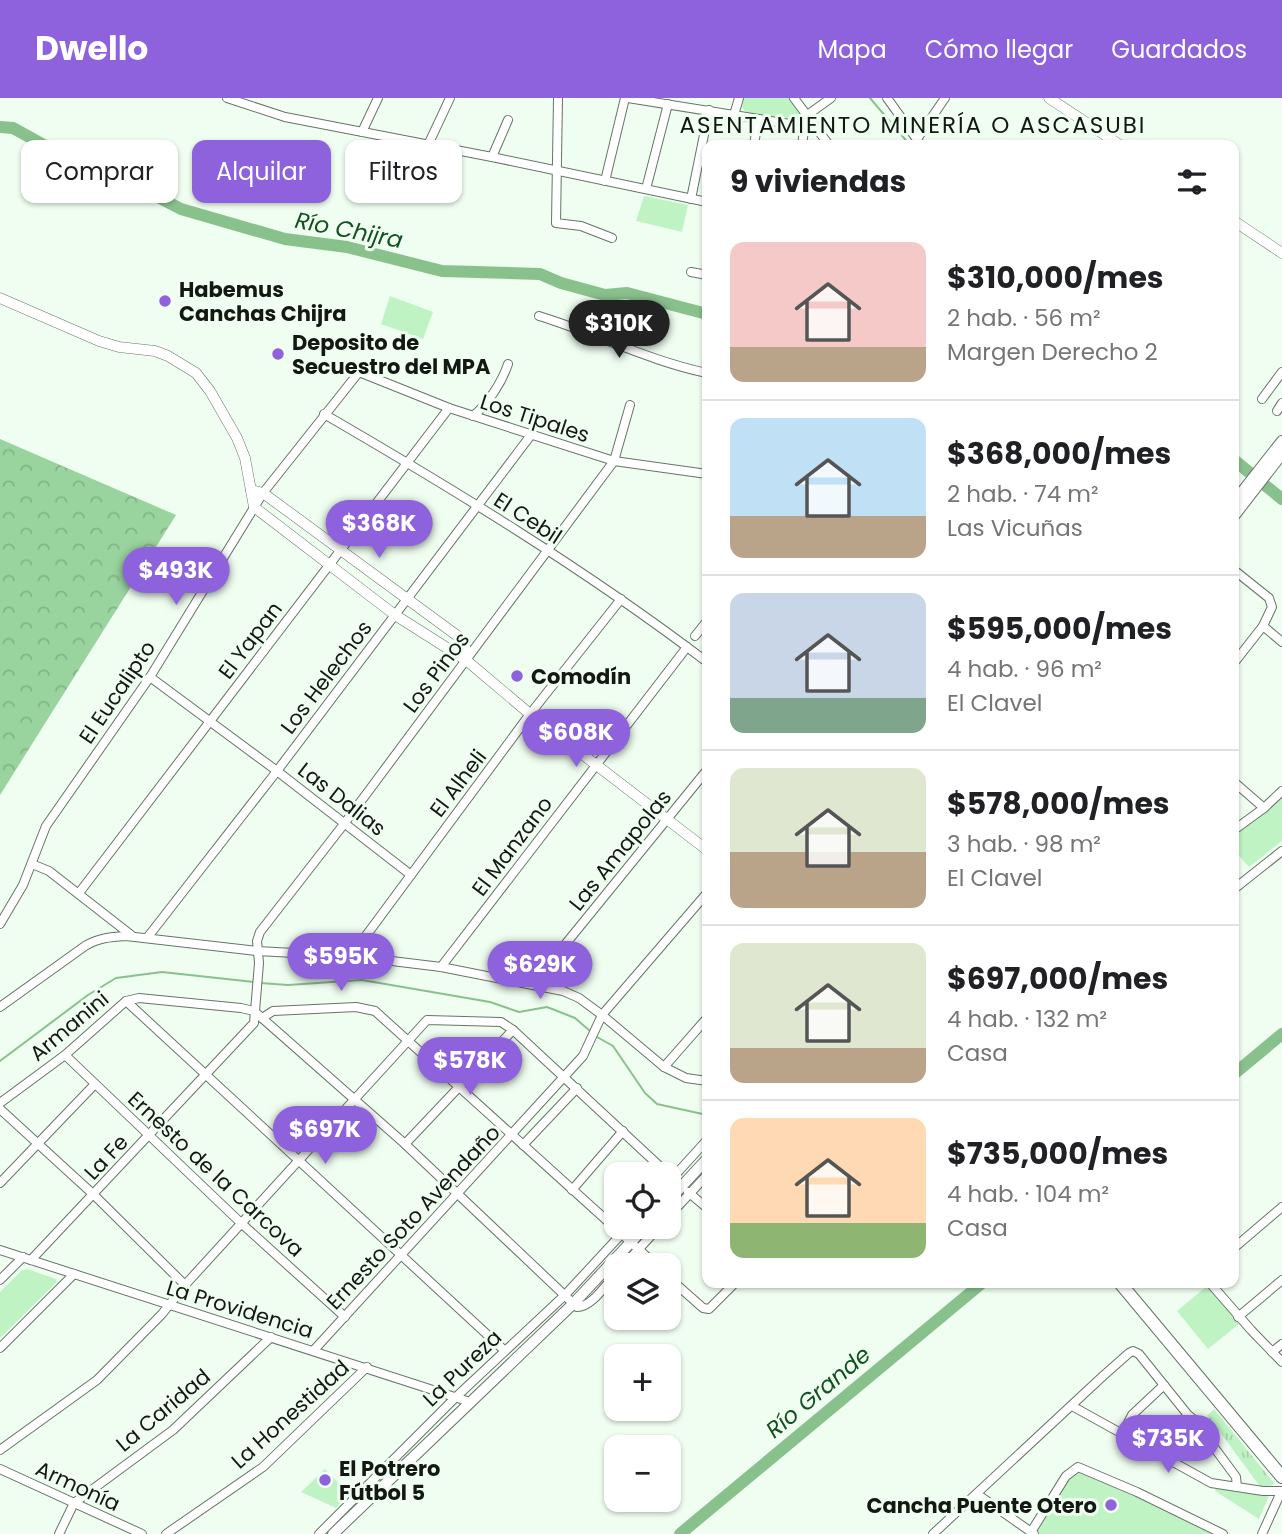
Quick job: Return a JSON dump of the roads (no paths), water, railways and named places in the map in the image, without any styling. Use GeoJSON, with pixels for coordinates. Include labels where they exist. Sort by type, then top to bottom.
{"type":"FeatureCollection","features":[{"type":"Feature","properties":{"kind":"main road"},"geometry":{"type":"LineString","coordinates":[[1239,496],[1280,447]]}},
{"type":"Feature","properties":{"kind":"main road"},"geometry":{"type":"LineString","coordinates":[[1239,508],[1280,447]]}},
{"type":"Feature","properties":{"kind":"main road"},"geometry":{"type":"LineString","coordinates":[[681,1193],[702,1166]]}},
{"type":"Feature","properties":{"kind":"main road"},"geometry":{"type":"LineString","coordinates":[[333,1534],[470,1402],[569,1300],[634,1246],[638,1239]]}},
{"type":"Feature","properties":{"kind":"main road"},"geometry":{"type":"LineString","coordinates":[[1125,1288],[1152,1314]]}},
{"type":"Feature","properties":{"kind":"main road"},"geometry":{"type":"LineString","coordinates":[[1134,1288],[1152,1314],[1275,1461],[1282,1477]]}},
{"type":"Feature","properties":{"kind":"street"},"geometry":{"type":"LineString","coordinates":[[229,98],[285,117],[403,140]]}},
{"type":"Feature","properties":{"kind":"street"},"geometry":{"type":"LineString","coordinates":[[362,132],[378,98]]}},
{"type":"Feature","properties":{"kind":"street"},"geometry":{"type":"LineString","coordinates":[[430,140],[450,98]]}},
{"type":"Feature","properties":{"kind":"street"},"geometry":{"type":"LineString","coordinates":[[605,181],[627,98],[815,128]]}},
{"type":"Feature","properties":{"kind":"street"},"geometry":{"type":"LineString","coordinates":[[734,115],[739,98]]}},
{"type":"Feature","properties":{"kind":"street"},"geometry":{"type":"LineString","coordinates":[[794,98],[825,140]]}},
{"type":"Feature","properties":{"kind":"street"},"geometry":{"type":"LineString","coordinates":[[803,140],[806,116],[831,98]]}},
{"type":"Feature","properties":{"kind":"street"},"geometry":{"type":"LineString","coordinates":[[887,98],[918,140]]}},
{"type":"Feature","properties":{"kind":"street"},"geometry":{"type":"LineString","coordinates":[[920,140],[945,98]]}},
{"type":"Feature","properties":{"kind":"street"},"geometry":{"type":"LineString","coordinates":[[1049,98],[1112,140]]}},
{"type":"Feature","properties":{"kind":"street"},"geometry":{"type":"LineString","coordinates":[[555,99],[558,172],[556,223],[580,226],[612,238]]}},
{"type":"Feature","properties":{"kind":"street"},"geometry":{"type":"LineString","coordinates":[[646,189],[668,104]]}},
{"type":"Feature","properties":{"kind":"street"},"geometry":{"type":"LineString","coordinates":[[703,140],[709,110]]}},
{"type":"Feature","properties":{"kind":"street"},"geometry":{"type":"LineString","coordinates":[[492,157],[508,120]]}},
{"type":"Feature","properties":{"kind":"street"},"geometry":{"type":"LineString","coordinates":[[755,140],[758,120]]}},
{"type":"Feature","properties":{"kind":"street"},"geometry":{"type":"LineString","coordinates":[[691,199],[702,145]]}},
{"type":"Feature","properties":{"kind":"street"},"geometry":{"type":"LineString","coordinates":[[462,151],[702,201]]}},
{"type":"Feature","properties":{"kind":"street"},"geometry":{"type":"LineString","coordinates":[[1239,224],[1282,253]]}},
{"type":"Feature","properties":{"kind":"street"},"geometry":{"type":"LineString","coordinates":[[691,272],[702,274]]}},
{"type":"Feature","properties":{"kind":"street"},"geometry":{"type":"LineString","coordinates":[[0,298],[99,341],[119,347],[155,351],[185,364],[210,391],[237,438],[245,458],[254,507],[395,615],[466,660],[530,715],[702,846]]}},
{"type":"Feature","properties":{"kind":"street"},"geometry":{"type":"LineString","coordinates":[[539,316],[576,327],[667,363],[702,372]]}},
{"type":"Feature","properties":{"kind":"street"},"geometry":{"type":"LineString","coordinates":[[472,416],[480,410],[504,375],[508,364]]}},
{"type":"Feature","properties":{"kind":"street","name":"Los Tipales"},"geometry":{"type":"LineString","coordinates":[[359,372],[449,408],[614,461],[702,473]]}},
{"type":"Feature","properties":{"kind":"street","name":"El Eucalipto"},"geometry":{"type":"LineString","coordinates":[[0,924],[23,885],[46,826],[150,677],[254,507],[359,372]]}},
{"type":"Feature","properties":{"kind":"street"},"geometry":{"type":"LineString","coordinates":[[1262,399],[1282,372]]}},
{"type":"Feature","properties":{"kind":"street","name":"Los Pinos"},"geometry":{"type":"LineString","coordinates":[[257,951],[260,932],[344,824],[614,461],[630,405]]}},
{"type":"Feature","properties":{"kind":"street","name":"El Yapan"},"geometry":{"type":"LineString","coordinates":[[79,893],[449,408]]}},
{"type":"Feature","properties":{"kind":"street","name":"El Cebil"},"geometry":{"type":"LineString","coordinates":[[324,414],[477,505],[621,599],[702,658]]}},
{"type":"Feature","properties":{"kind":"street","name":"Los Helechos"},"geometry":{"type":"LineString","coordinates":[[152,938],[531,435]]}},
{"type":"Feature","properties":{"kind":"street"},"geometry":{"type":"LineString","coordinates":[[251,490],[263,494],[439,622],[464,642],[466,660]]}},
{"type":"Feature","properties":{"kind":"street"},"geometry":{"type":"LineString","coordinates":[[1239,574],[1269,598],[1272,607],[1262,626],[1239,656]]}},
{"type":"Feature","properties":{"kind":"street","name":"El Alheli"},"geometry":{"type":"LineString","coordinates":[[351,956],[530,715],[621,599]]}},
{"type":"Feature","properties":{"kind":"street"},"geometry":{"type":"LineString","coordinates":[[428,638],[432,626],[439,622]]}},
{"type":"Feature","properties":{"kind":"street"},"geometry":{"type":"LineString","coordinates":[[1262,626],[1282,642]]}},
{"type":"Feature","properties":{"kind":"street"},"geometry":{"type":"LineString","coordinates":[[695,636],[702,627]]}},
{"type":"Feature","properties":{"kind":"street","name":"El Manzano"},"geometry":{"type":"LineString","coordinates":[[441,967],[688,647]]}},
{"type":"Feature","properties":{"kind":"street","name":"Las Dalias"},"geometry":{"type":"LineString","coordinates":[[150,677],[411,875]]}},
{"type":"Feature","properties":{"kind":"street","name":"Las Amapolas"},"geometry":{"type":"LineString","coordinates":[[533,984],[702,776]]}},
{"type":"Feature","properties":{"kind":"street"},"geometry":{"type":"LineString","coordinates":[[1239,786],[1264,808]]}},
{"type":"Feature","properties":{"kind":"street"},"geometry":{"type":"LineString","coordinates":[[1239,826],[1282,791]]}},
{"type":"Feature","properties":{"kind":"street"},"geometry":{"type":"LineString","coordinates":[[1239,885],[1282,850]]}},
{"type":"Feature","properties":{"kind":"street"},"geometry":{"type":"LineString","coordinates":[[32,864],[49,871],[132,936]]}},
{"type":"Feature","properties":{"kind":"street"},"geometry":{"type":"LineString","coordinates":[[602,1015],[702,899]]}},
{"type":"Feature","properties":{"kind":"street"},"geometry":{"type":"LineString","coordinates":[[0,1007],[97,939],[132,936],[257,951],[351,956],[441,967],[563,991],[579,998],[602,1015],[664,1067],[686,1078],[702,1080]]}},
{"type":"Feature","properties":{"kind":"street"},"geometry":{"type":"LineString","coordinates":[[254,1011],[259,963],[257,951]]}},
{"type":"Feature","properties":{"kind":"street"},"geometry":{"type":"LineString","coordinates":[[126,1001],[139,998],[254,1011],[405,1144],[577,1307],[583,1307],[604,1285]]}},
{"type":"Feature","properties":{"kind":"street"},"geometry":{"type":"LineString","coordinates":[[126,1001],[505,1351]]}},
{"type":"Feature","properties":{"kind":"street","name":"Armanini"},"geometry":{"type":"LineString","coordinates":[[0,1102],[65,1055],[126,1001]]}},
{"type":"Feature","properties":{"kind":"street"},"geometry":{"type":"LineString","coordinates":[[262,1018],[273,1011],[366,1007],[375,1011],[461,1086],[604,1219]]}},
{"type":"Feature","properties":{"kind":"street","name":"La Fe"},"geometry":{"type":"LineString","coordinates":[[0,1280],[27,1259],[94,1195],[254,1023],[254,1011]]}},
{"type":"Feature","properties":{"kind":"street","name":"Ernesto Soto Avendaño"},"geometry":{"type":"LineString","coordinates":[[314,1350],[583,1056],[602,1015]]}},
{"type":"Feature","properties":{"kind":"street"},"geometry":{"type":"LineString","coordinates":[[0,1450],[97,1380],[169,1305],[427,1020],[501,1022],[577,1087],[653,1162]]}},
{"type":"Feature","properties":{"kind":"street"},"geometry":{"type":"LineString","coordinates":[[664,1067],[702,1024]]}},
{"type":"Feature","properties":{"kind":"street"},"geometry":{"type":"LineString","coordinates":[[405,1144],[513,1030]]}},
{"type":"Feature","properties":{"kind":"street","name":"Ernesto de la Carcova"},"geometry":{"type":"LineString","coordinates":[[65,1055],[241,1223],[345,1317]]}},
{"type":"Feature","properties":{"kind":"street"},"geometry":{"type":"LineString","coordinates":[[0,1183],[95,1084]]}},
{"type":"Feature","properties":{"kind":"street"},"geometry":{"type":"LineString","coordinates":[[523,1145],[577,1087]]}},
{"type":"Feature","properties":{"kind":"street"},"geometry":{"type":"LineString","coordinates":[[0,1109],[94,1195],[186,1285]]}},
{"type":"Feature","properties":{"kind":"street"},"geometry":{"type":"LineString","coordinates":[[572,1190],[622,1131]]}},
{"type":"Feature","properties":{"kind":"street"},"geometry":{"type":"LineString","coordinates":[[681,1166],[702,1145]]}},
{"type":"Feature","properties":{"kind":"street"},"geometry":{"type":"LineString","coordinates":[[681,1198],[686,1190],[702,1179]]}},
{"type":"Feature","properties":{"kind":"street"},"geometry":{"type":"LineString","coordinates":[[681,1186],[702,1204]]}},
{"type":"Feature","properties":{"kind":"street"},"geometry":{"type":"LineString","coordinates":[[1239,1244],[1282,1207]]}},
{"type":"Feature","properties":{"kind":"street","name":"La Pureza"},"geometry":{"type":"LineString","coordinates":[[318,1534],[505,1351],[569,1300],[617,1239]]}},
{"type":"Feature","properties":{"kind":"street"},"geometry":{"type":"LineString","coordinates":[[626,1239],[642,1253]]}},
{"type":"Feature","properties":{"kind":"street"},"geometry":{"type":"LineString","coordinates":[[630,1253],[643,1239]]}},
{"type":"Feature","properties":{"kind":"street","name":"La Providencia"},"geometry":{"type":"LineString","coordinates":[[0,1250],[470,1402]]}},
{"type":"Feature","properties":{"kind":"street"},"geometry":{"type":"LineString","coordinates":[[0,1348],[74,1274]]}},
{"type":"Feature","properties":{"kind":"street"},"geometry":{"type":"LineString","coordinates":[[1238,1317],[1282,1280]]}},
{"type":"Feature","properties":{"kind":"street"},"geometry":{"type":"LineString","coordinates":[[681,1289],[703,1308],[709,1309],[730,1288]]}},
{"type":"Feature","properties":{"kind":"street"},"geometry":{"type":"LineString","coordinates":[[1214,1288],[1282,1362]]}},
{"type":"Feature","properties":{"kind":"street","name":"La Caridad"},"geometry":{"type":"LineString","coordinates":[[74,1503],[173,1430],[271,1337]]}},
{"type":"Feature","properties":{"kind":"street"},"geometry":{"type":"LineString","coordinates":[[1272,1352],[1282,1344]]}},
{"type":"Feature","properties":{"kind":"street"},"geometry":{"type":"LineString","coordinates":[[933,1534],[1120,1360],[1133,1351],[1139,1354],[1188,1415],[1200,1424],[1205,1435],[1237,1477],[1237,1487]]}},
{"type":"Feature","properties":{"kind":"street","name":"La Honestidad"},"geometry":{"type":"LineString","coordinates":[[166,1534],[262,1467],[367,1367]]}},
{"type":"Feature","properties":{"kind":"street"},"geometry":{"type":"LineString","coordinates":[[1122,1434],[1132,1415],[1164,1385]]}},
{"type":"Feature","properties":{"kind":"street"},"geometry":{"type":"LineString","coordinates":[[1072,1406],[1211,1483],[1282,1492],[1262,1534]]}},
{"type":"Feature","properties":{"kind":"street"},"geometry":{"type":"LineString","coordinates":[[976,1494],[1032,1533],[1066,1476],[1078,1467],[1127,1487],[1223,1534]]}},
{"type":"Feature","properties":{"kind":"street","name":"Armonía"},"geometry":{"type":"LineString","coordinates":[[0,1469],[142,1534]]}},
{"type":"Feature","properties":{"kind":"street"},"geometry":{"type":"LineString","coordinates":[[59,1534],[74,1503]]}},
{"type":"Feature","properties":{"kind":"waterway"},"geometry":{"type":"LineString","coordinates":[[870,98],[906,140]]}},
{"type":"Feature","properties":{"kind":"waterway","name":"Río Chijra"},"geometry":{"type":"LineString","coordinates":[[0,127],[13,128],[42,144],[59,158],[121,178],[181,209],[285,239],[347,247],[442,271],[540,274],[561,283],[605,295],[627,293],[702,313]]}},
{"type":"Feature","properties":{"kind":"waterway","name":"Río Chijra"},"geometry":{"type":"LineString","coordinates":[[1239,464],[1282,499]]}},
{"type":"Feature","properties":{"kind":"waterway"},"geometry":{"type":"LineString","coordinates":[[0,1061],[88,995],[116,978],[162,972],[254,982]]}},
{"type":"Feature","properties":{"kind":"waterway"},"geometry":{"type":"LineString","coordinates":[[260,983],[288,985],[362,980],[490,1002],[519,1012],[547,1007],[575,1018],[590,1031]]}},
{"type":"Feature","properties":{"kind":"waterway","name":"Río Grande"},"geometry":{"type":"LineString","coordinates":[[1239,1070],[1282,1034]]}},
{"type":"Feature","properties":{"kind":"waterway"},"geometry":{"type":"LineString","coordinates":[[597,1037],[613,1046],[645,1093],[657,1104],[702,1114]]}},
{"type":"Feature","properties":{"kind":"waterway","name":"Río Grande"},"geometry":{"type":"LineString","coordinates":[[680,1534],[976,1288]]}},
{"type":"Feature","properties":{"kind":"place","name":"Habemus Canchas Chijra"},"geometry":{"type":"Point","coordinates":[165,301]}},
{"type":"Feature","properties":{"kind":"place","name":"Deposito de Secuestro del MPA"},"geometry":{"type":"Point","coordinates":[278,354]}},
{"type":"Feature","properties":{"kind":"place","name":"Comodín"},"geometry":{"type":"Point","coordinates":[517,676]}},
{"type":"Feature","properties":{"kind":"place","name":"El Potrero Fútbol 5"},"geometry":{"type":"Point","coordinates":[325,1480]}},
{"type":"Feature","properties":{"kind":"place","name":"Cancha Puente Otero"},"geometry":{"type":"Point","coordinates":[1111,1505]}},
{"type":"Feature","properties":{"kind":"district","name":"ASENTAMIENTO MINERÍA O ASCASUBI"},"geometry":{"type":"Point","coordinates":[913,125]}}]}
